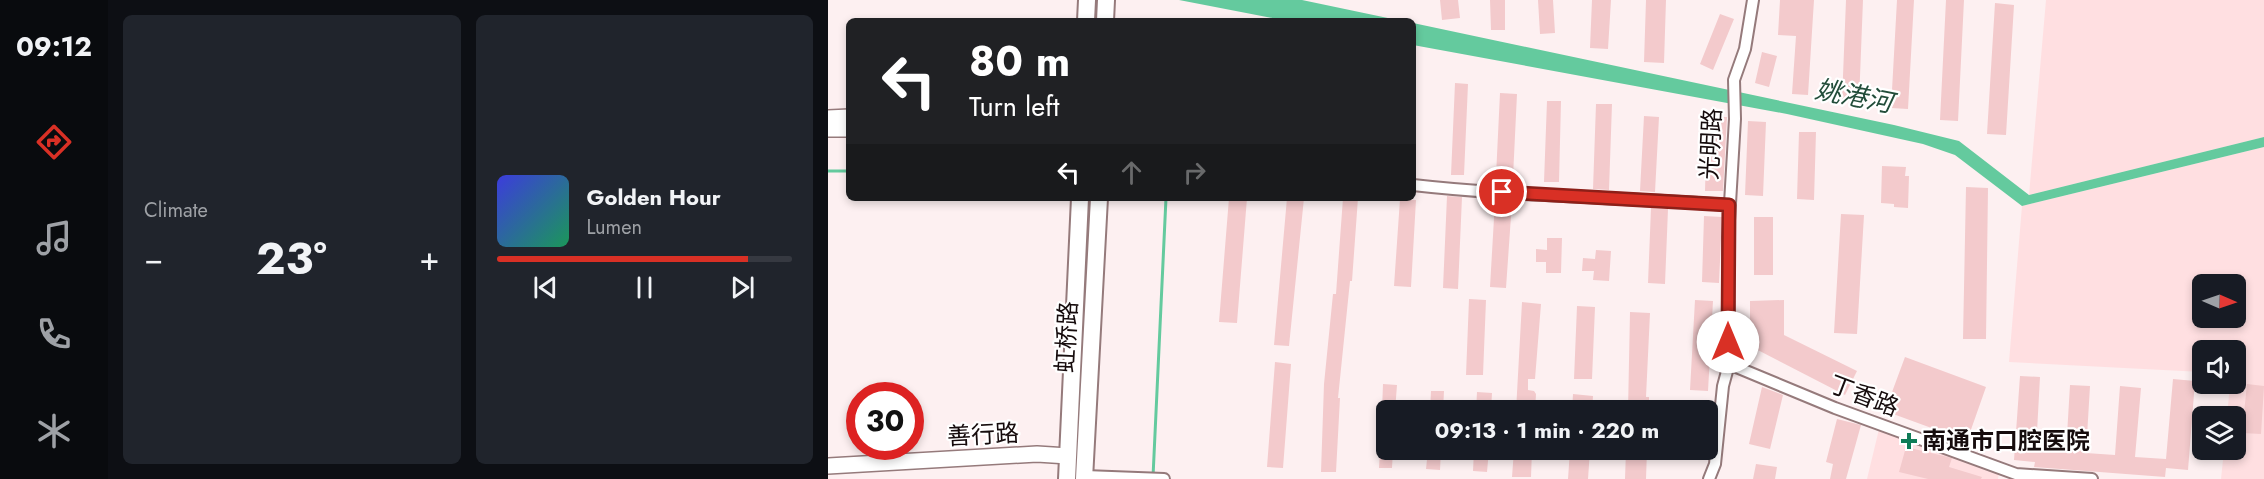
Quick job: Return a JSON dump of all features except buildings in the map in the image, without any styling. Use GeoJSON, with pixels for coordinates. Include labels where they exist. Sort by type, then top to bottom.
{"type":"FeatureCollection","features":[{"type":"Feature","properties":{"kind":"main road"},"geometry":{"type":"LineString","coordinates":[[1086,18],[1087,0]]}},
{"type":"Feature","properties":{"kind":"main road"},"geometry":{"type":"LineString","coordinates":[[1105,18],[1106,0]]}},
{"type":"Feature","properties":{"kind":"main road","name":"虹桥路"},"geometry":{"type":"LineString","coordinates":[[1067,479],[1080,201]]}},
{"type":"Feature","properties":{"kind":"main road","name":"虹桥路"},"geometry":{"type":"LineString","coordinates":[[1084,477],[1099,201]]}},
{"type":"Feature","properties":{"kind":"street","name":"光明路"},"geometry":{"type":"LineString","coordinates":[[1709,479],[1714,464],[1723,386],[1729,364],[1729,205],[1734,80],[1745,49],[1753,0]]}},
{"type":"Feature","properties":{"kind":"street"},"geometry":{"type":"LineString","coordinates":[[828,118],[846,117]]}},
{"type":"Feature","properties":{"kind":"street"},"geometry":{"type":"LineString","coordinates":[[828,129],[846,129]]}},
{"type":"Feature","properties":{"kind":"street"},"geometry":{"type":"LineString","coordinates":[[1416,184],[1569,198],[1651,199],[1729,205]]}},
{"type":"Feature","properties":{"kind":"street","name":"丁香路"},"geometry":{"type":"LineString","coordinates":[[1729,364],[1834,408],[2016,474],[2092,479]]}},
{"type":"Feature","properties":{"kind":"street","name":"善行路"},"geometry":{"type":"LineString","coordinates":[[828,466],[1037,454],[1068,456]]}},
{"type":"Feature","properties":{"kind":"street"},"geometry":{"type":"LineString","coordinates":[[1084,477],[1164,479]]}},
{"type":"Feature","properties":{"kind":"shaded area"},"geometry":{"type":"Polygon","coordinates":[[[1179,0],[1302,0],[1388,18],[1272,18],[1179,0]]]}},
{"type":"Feature","properties":{"kind":"shaded area"},"geometry":{"type":"Polygon","coordinates":[[[2046,0],[2264,0],[2264,137],[2029,195],[2046,0]]]}},
{"type":"Feature","properties":{"kind":"shaded area"},"geometry":{"type":"Polygon","coordinates":[[[1416,24],[1894,125],[1959,141],[2029,195],[2264,137],[2264,147],[2022,206],[1955,155],[1923,144],[1787,114],[1416,46],[1416,24]]]}},
{"type":"Feature","properties":{"kind":"shaded area"},"geometry":{"type":"Polygon","coordinates":[[[2264,147],[2264,479],[2221,479],[2223,460],[2246,460],[2246,406],[2228,406],[2229,394],[2246,394],[2246,340],[2192,340],[2192,371],[2009,362],[2022,206],[2264,147]]]}},
{"type":"Feature","properties":{"kind":"shaded area","name":"南通市口腔医院"},"geometry":{"type":"Polygon","coordinates":[[[1881,421],[2001,461],[1998,479],[1867,479],[1881,421]]]}},
{"type":"Feature","properties":{"kind":"waterway"},"geometry":{"type":"LineString","coordinates":[[828,171],[846,171]]}},
{"type":"Feature","properties":{"kind":"waterway"},"geometry":{"type":"LineString","coordinates":[[1153,477],[1166,201]]}},
{"type":"Feature","properties":{"kind":"place","name":"南通市口腔医院"},"geometry":{"type":"Point","coordinates":[1909,441]}},
{"type":"Feature","properties":{"kind":"route"},"geometry":{"type":"LineString","coordinates":[[1502,192],[1569,198],[1651,199],[1729,205],[1728,342]]}},
{"type":"Feature","properties":{"kind":"water label","name":"姚港河"},"geometry":{"type":"Point","coordinates":[1854,96]}}]}
